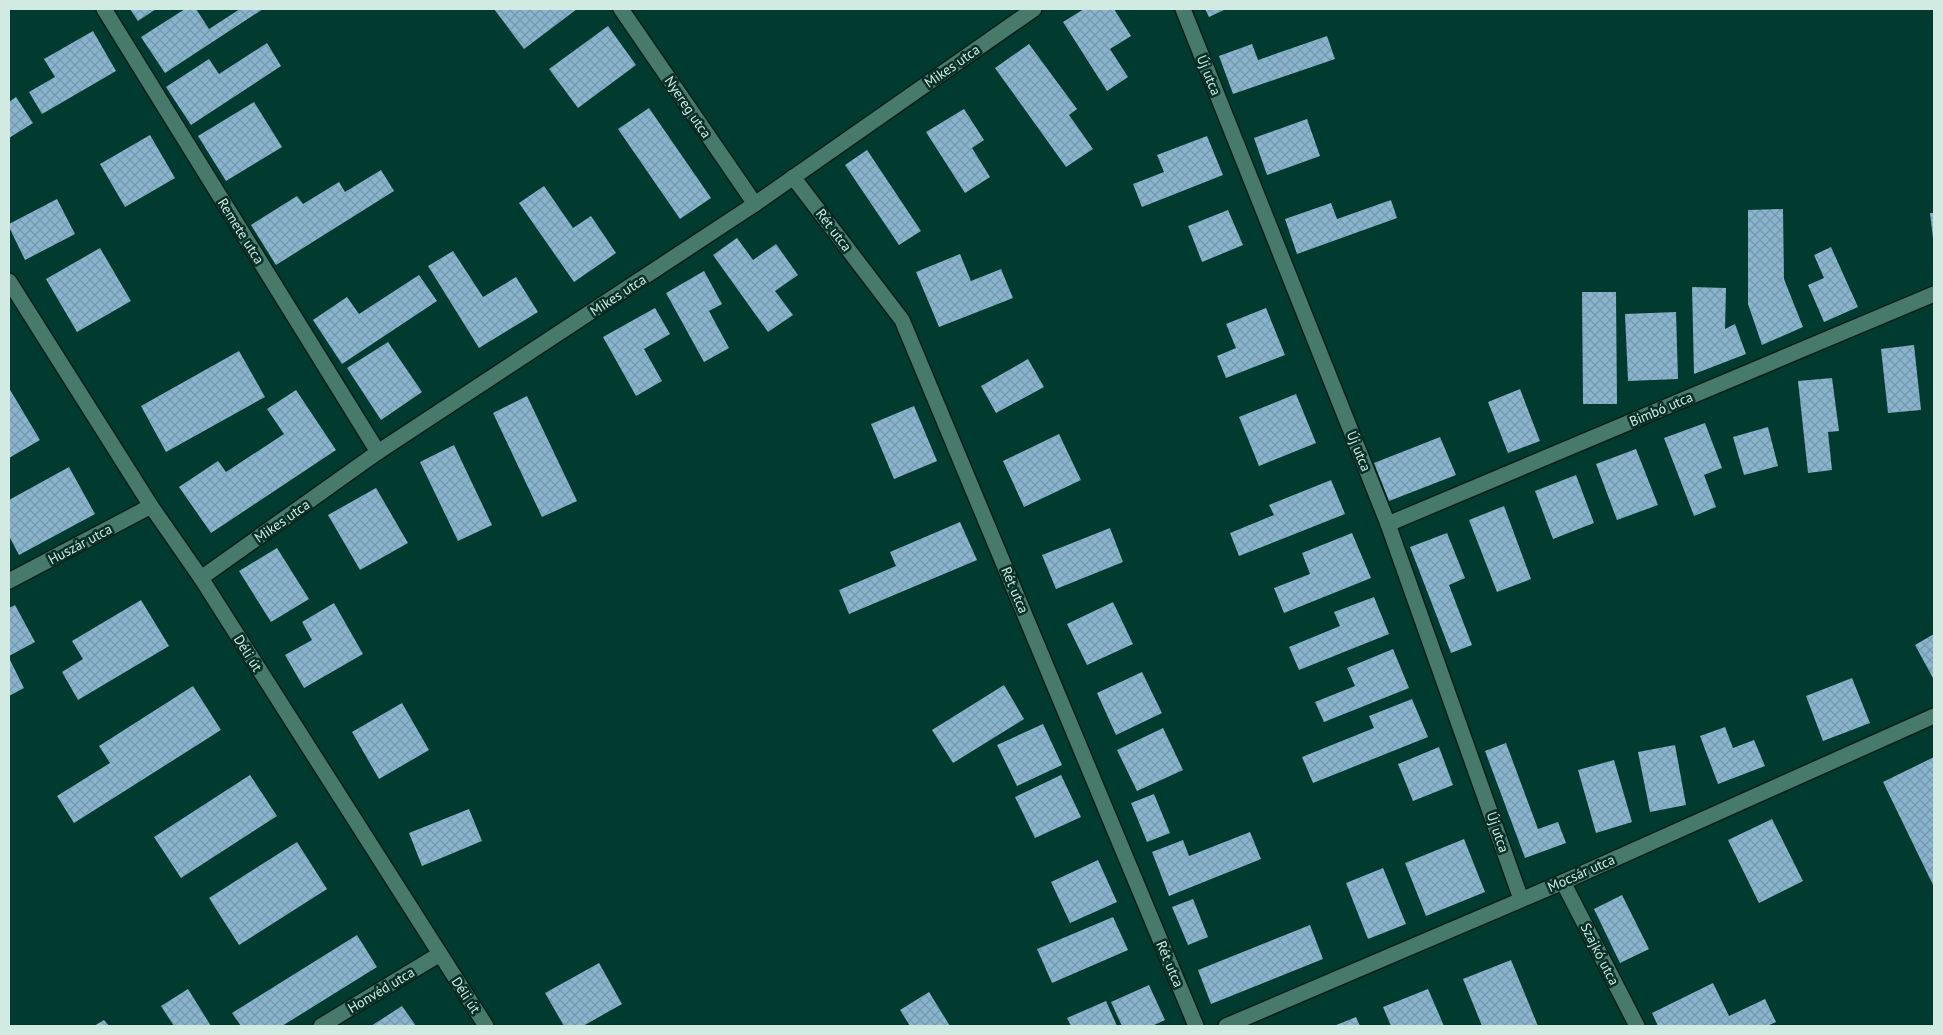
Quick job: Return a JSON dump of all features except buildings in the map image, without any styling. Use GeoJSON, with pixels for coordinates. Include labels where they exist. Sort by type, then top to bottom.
{"type":"FeatureCollection","features":[{"type":"Feature","properties":{"kind":"street","name":"Remete utca"},"geometry":{"type":"LineString","coordinates":[[104,9],[378,452]]}},
{"type":"Feature","properties":{"kind":"street","name":"Nyereg utca"},"geometry":{"type":"LineString","coordinates":[[621,9],[755,204]]}},
{"type":"Feature","properties":{"kind":"street","name":"Mikes utca"},"geometry":{"type":"LineString","coordinates":[[201,578],[378,452],[755,204],[1034,9]]}},
{"type":"Feature","properties":{"kind":"street","name":"Új utca"},"geometry":{"type":"LineString","coordinates":[[1183,9],[1388,524],[1521,899]]}},
{"type":"Feature","properties":{"kind":"street","name":"Rét utca"},"geometry":{"type":"LineString","coordinates":[[793,177],[902,320],[1196,1026]]}},
{"type":"Feature","properties":{"kind":"street","name":"Déli út"},"geometry":{"type":"LineString","coordinates":[[9,281],[151,506],[201,578],[486,1026]]}},
{"type":"Feature","properties":{"kind":"street","name":"Bimbó utca"},"geometry":{"type":"LineString","coordinates":[[1388,524],[1934,294]]}},
{"type":"Feature","properties":{"kind":"street","name":"Huszár utca"},"geometry":{"type":"LineString","coordinates":[[9,581],[151,506]]}},
{"type":"Feature","properties":{"kind":"street","name":"Mocsár utca"},"geometry":{"type":"LineString","coordinates":[[1226,1026],[1563,882],[1934,716]]}},
{"type":"Feature","properties":{"kind":"street","name":"Szajkó utca"},"geometry":{"type":"LineString","coordinates":[[1563,882],[1637,1026]]}},
{"type":"Feature","properties":{"kind":"street","name":"Honvéd utca"},"geometry":{"type":"LineString","coordinates":[[322,1026],[440,954]]}}]}
